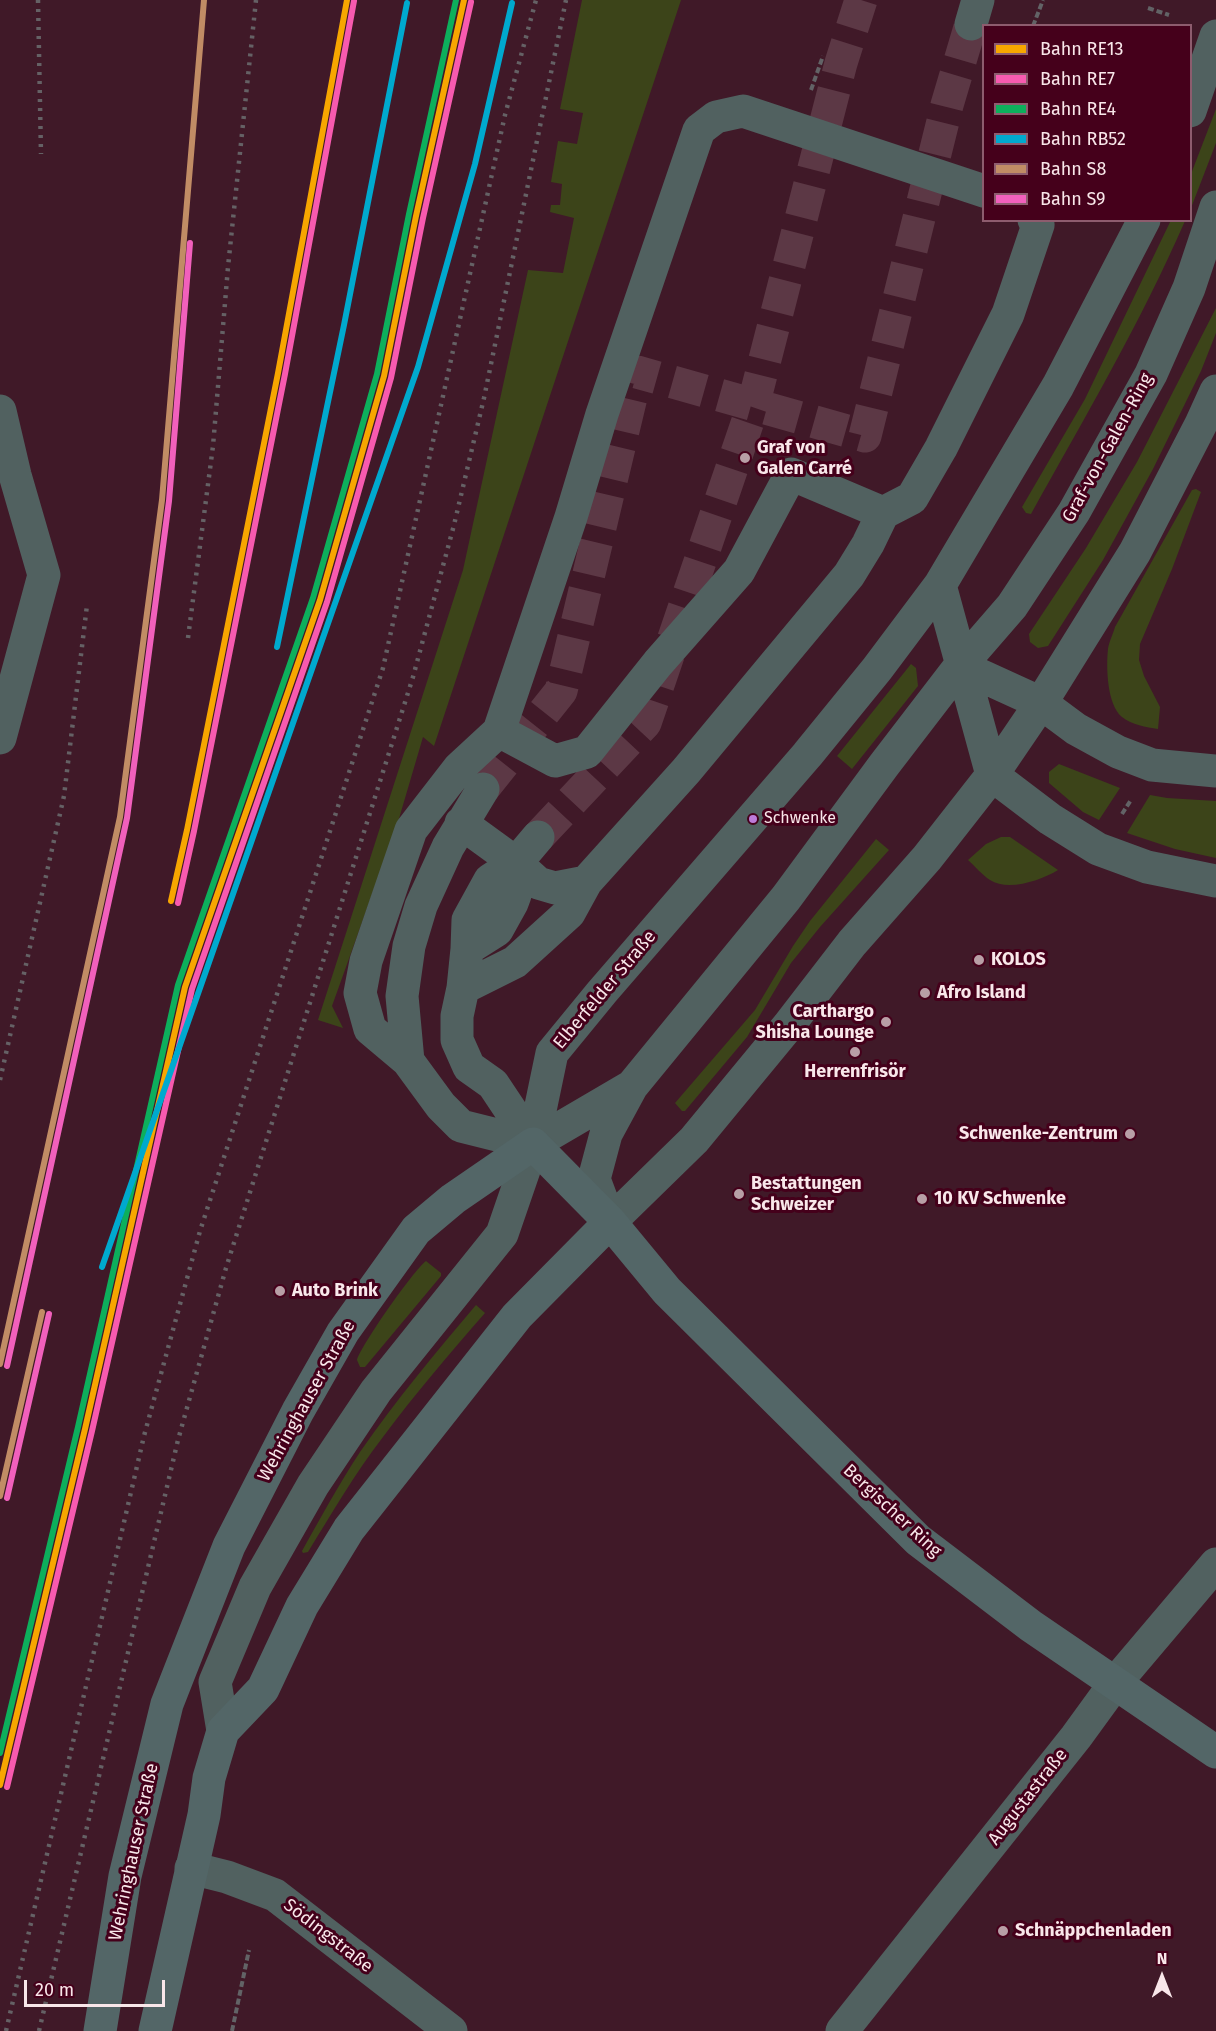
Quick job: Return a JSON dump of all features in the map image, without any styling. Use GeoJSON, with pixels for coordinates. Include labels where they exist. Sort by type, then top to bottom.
{"type":"FeatureCollection","features":[{"type":"Feature","properties":{"kind":"main road","name":"Bergischer Ring"},"geometry":{"type":"LineString","coordinates":[[533,1144],[610,1222],[667,1292],[918,1540],[1031,1626],[1216,1752]]}},
{"type":"Feature","properties":{"kind":"main road","name":"Wehringhauser Straße"},"geometry":{"type":"LineString","coordinates":[[100,2031],[125,1876],[167,1704],[229,1546],[298,1411],[343,1332],[416,1230],[453,1199],[533,1144]]}},
{"type":"Feature","properties":{"kind":"main road"},"geometry":{"type":"LineString","coordinates":[[155,2031],[204,1815],[208,1778],[223,1731],[263,1689],[302,1606],[349,1529],[517,1317],[610,1222]]}},
{"type":"Feature","properties":{"kind":"street"},"geometry":{"type":"LineString","coordinates":[[1192,108],[1216,36]]}},
{"type":"Feature","properties":{"kind":"street"},"geometry":{"type":"LineString","coordinates":[[408,1060],[402,996],[408,946],[421,906],[461,823],[471,778],[499,731],[571,517],[602,414],[699,130],[716,117],[743,111],[982,190]]}},
{"type":"Feature","properties":{"kind":"street","name":"Graf-von-Galen-Ring"},"geometry":{"type":"LineString","coordinates":[[960,666],[1012,606],[1074,512],[1150,374],[1189,288],[1216,207]]}},
{"type":"Feature","properties":{"kind":"street"},"geometry":{"type":"LineString","coordinates":[[463,988],[515,962],[569,913],[586,882],[686,771],[849,575],[883,513],[912,498],[958,415],[1008,314],[1038,225],[1036,222]]}},
{"type":"Feature","properties":{"kind":"street"},"geometry":{"type":"LineString","coordinates":[[1143,222],[1058,386],[940,585],[960,666],[992,775],[1050,819],[1098,849],[1147,867],[1216,881]]}},
{"type":"Feature","properties":{"kind":"street"},"geometry":{"type":"LineString","coordinates":[[960,666],[786,898],[632,1086],[606,1134],[594,1179],[610,1222],[694,1140],[788,1026],[852,943],[927,858],[992,775],[1041,703],[1135,552],[1216,391]]}},
{"type":"Feature","properties":{"kind":"street"},"geometry":{"type":"LineString","coordinates":[[0,411],[15,475],[44,575],[0,738]]}},
{"type":"Feature","properties":{"kind":"street"},"geometry":{"type":"LineString","coordinates":[[499,731],[555,761],[587,752],[658,663],[739,571],[791,474],[883,513]]}},
{"type":"Feature","properties":{"kind":"street","name":"Elberfelder Straße"},"geometry":{"type":"LineString","coordinates":[[533,1144],[552,1053],[595,999],[807,755],[877,669],[940,585]]}},
{"type":"Feature","properties":{"kind":"street"},"geometry":{"type":"LineString","coordinates":[[960,666],[1041,703],[1076,729],[1118,752],[1152,765],[1216,771]]}},
{"type":"Feature","properties":{"kind":"street"},"geometry":{"type":"LineString","coordinates":[[471,778],[411,830],[366,961],[360,993],[370,1029],[408,1060],[441,1106],[461,1126],[533,1144]]}},
{"type":"Feature","properties":{"kind":"street"},"geometry":{"type":"LineString","coordinates":[[461,823],[516,863],[538,883],[555,888],[586,882]]}},
{"type":"Feature","properties":{"kind":"street"},"geometry":{"type":"LineString","coordinates":[[533,1144],[493,1084],[469,1067],[457,1040],[457,1016],[463,988],[468,920],[490,880],[516,863],[538,837]]}},
{"type":"Feature","properties":{"kind":"street"},"geometry":{"type":"LineString","coordinates":[[223,1731],[215,1682],[255,1587],[313,1485],[376,1391],[502,1234],[533,1144],[632,1086]]}},
{"type":"Feature","properties":{"kind":"street","name":"Augustastraße"},"geometry":{"type":"LineString","coordinates":[[842,2031],[1076,1737],[1116,1682],[1216,1564]]}},
{"type":"Feature","properties":{"kind":"street","name":"Södingstraße"},"geometry":{"type":"LineString","coordinates":[[191,1868],[227,1877],[275,1895],[451,2031]]}},
{"type":"Feature","properties":{"kind":"path"},"geometry":{"type":"LineString","coordinates":[[1035,24],[1043,0]]}},
{"type":"Feature","properties":{"kind":"path"},"geometry":{"type":"LineString","coordinates":[[1148,8],[1169,15]]}},
{"type":"Feature","properties":{"kind":"path"},"geometry":{"type":"LineString","coordinates":[[1119,818],[1135,792]]}},
{"type":"Feature","properties":{"kind":"path"},"geometry":{"type":"LineString","coordinates":[[232,2031],[249,1950]]}},
{"type":"Feature","properties":{"kind":"green space"},"geometry":{"type":"Polygon","coordinates":[[[582,0],[681,0],[434,746],[423,737],[398,822],[332,1006],[343,1028],[318,1020],[463,570],[528,270],[563,273],[574,218],[550,212],[551,205],[560,205],[562,184],[551,182],[558,141],[577,144],[583,113],[560,109],[582,0]]]}},
{"type":"Feature","properties":{"kind":"green space"},"geometry":{"type":"Polygon","coordinates":[[[1216,109],[1216,143],[1192,205],[1192,171],[1216,109]]]}},
{"type":"Feature","properties":{"kind":"green space"},"geometry":{"type":"Polygon","coordinates":[[[1170,222],[1185,222],[1112,369],[1031,514],[1026,513],[1022,507],[1085,399],[1170,222]]]}},
{"type":"Feature","properties":{"kind":"green space"},"geometry":{"type":"Polygon","coordinates":[[[1216,308],[1216,333],[1201,371],[1153,469],[1103,560],[1048,646],[1038,648],[1030,642],[1029,634],[1086,548],[1137,462],[1216,308]]]}},
{"type":"Feature","properties":{"kind":"green space"},"geometry":{"type":"Polygon","coordinates":[[[1196,489],[1201,492],[1140,644],[1139,660],[1144,676],[1160,707],[1158,729],[1130,722],[1117,711],[1110,695],[1107,657],[1115,627],[1192,490],[1196,489]]]}},
{"type":"Feature","properties":{"kind":"green space"},"geometry":{"type":"Polygon","coordinates":[[[911,664],[916,668],[918,686],[852,769],[837,756],[911,664]]]}},
{"type":"Feature","properties":{"kind":"green space"},"geometry":{"type":"Polygon","coordinates":[[[1059,764],[1120,788],[1099,820],[1083,812],[1049,783],[1049,772],[1059,764]]]}},
{"type":"Feature","properties":{"kind":"green space"},"geometry":{"type":"Polygon","coordinates":[[[1150,795],[1216,801],[1216,858],[1175,849],[1127,833],[1150,795]]]}},
{"type":"Feature","properties":{"kind":"green space"},"geometry":{"type":"Polygon","coordinates":[[[1001,837],[1010,837],[1058,870],[1034,881],[1015,885],[990,880],[968,860],[986,844],[1001,837]]]}},
{"type":"Feature","properties":{"kind":"green space"},"geometry":{"type":"Polygon","coordinates":[[[876,839],[889,850],[791,963],[747,1037],[685,1111],[682,1111],[675,1103],[755,1010],[810,921],[876,839]]]}},
{"type":"Feature","properties":{"kind":"green space"},"geometry":{"type":"Polygon","coordinates":[[[426,1261],[441,1273],[441,1276],[365,1367],[360,1367],[357,1360],[368,1339],[400,1292],[426,1261]]]}},
{"type":"Feature","properties":{"kind":"green space"},"geometry":{"type":"Polygon","coordinates":[[[476,1305],[485,1313],[395,1421],[353,1479],[308,1552],[303,1553],[323,1513],[360,1452],[431,1358],[476,1305]]]}},
{"type":"Feature","properties":{"kind":"tunnel"},"geometry":{"type":"LineString","coordinates":[[538,837],[645,723],[753,406],[841,63],[861,0]]}},
{"type":"Feature","properties":{"kind":"tunnel"},"geometry":{"type":"LineString","coordinates":[[483,789],[561,691],[637,372],[865,436],[947,105],[971,24]]}},
{"type":"Feature","properties":{"kind":"railway"},"geometry":{"type":"LineString","coordinates":[[38,0],[41,154]]}},
{"type":"Feature","properties":{"kind":"railway"},"geometry":{"type":"LineString","coordinates":[[188,638],[213,446],[228,267],[256,0]]}},
{"type":"Feature","properties":{"kind":"railway"},"geometry":{"type":"LineString","coordinates":[[6,2031],[144,1436],[200,1231],[383,668],[505,115],[536,0]]}},
{"type":"Feature","properties":{"kind":"railway"},"geometry":{"type":"LineString","coordinates":[[39,2031],[178,1440],[226,1268],[413,677],[454,525],[484,398],[566,0]]}},
{"type":"Feature","properties":{"kind":"railway"},"geometry":{"type":"LineString","coordinates":[[0,1080],[64,796],[87,605]]}},
{"type":"Feature","properties":{"kind":"rail line","name":"S8"},"geometry":{"type":"LineString","coordinates":[[0,1364],[120,817],[162,500],[204,0]]}},
{"type":"Feature","properties":{"kind":"rail line","name":"RE13"},"geometry":{"type":"LineString","coordinates":[[171,901],[278,373],[347,0]]}},
{"type":"Feature","properties":{"kind":"rail line","name":"RE4"},"geometry":{"type":"LineString","coordinates":[[0,1753],[78,1427],[178,985],[313,598],[377,374],[456,0]]}},
{"type":"Feature","properties":{"kind":"rail line","name":"RE13"},"geometry":{"type":"LineString","coordinates":[[0,1785],[85,1429],[185,987],[320,600],[384,376],[416,216],[464,0]]}},
{"type":"Feature","properties":{"kind":"rail line","name":"RE7"},"geometry":{"type":"LineString","coordinates":[[178,903],[285,374],[354,1]]}},
{"type":"Feature","properties":{"kind":"rail line","name":"RE7"},"geometry":{"type":"LineString","coordinates":[[7,1787],[92,1431],[192,989],[327,602],[391,378],[423,218],[471,2]]}},
{"type":"Feature","properties":{"kind":"rail line","name":"RB52"},"geometry":{"type":"LineString","coordinates":[[277,647],[344,325],[407,3]]}},
{"type":"Feature","properties":{"kind":"rail line","name":"RB52"},"geometry":{"type":"LineString","coordinates":[[102,1267],[418,367],[475,164],[512,3]]}},
{"type":"Feature","properties":{"kind":"rail line","name":"S9"},"geometry":{"type":"LineString","coordinates":[[7,1366],[127,818],[169,501],[190,243]]}},
{"type":"Feature","properties":{"kind":"rail line","name":"S8"},"geometry":{"type":"LineString","coordinates":[[0,1496],[42,1312]]}},
{"type":"Feature","properties":{"kind":"rail line","name":"S9"},"geometry":{"type":"LineString","coordinates":[[7,1498],[49,1314]]}},
{"type":"Feature","properties":{"kind":"place","name":"Graf von Galen Carré"},"geometry":{"type":"Point","coordinates":[745,458]}},
{"type":"Feature","properties":{"kind":"place","name":"Schwenke"},"geometry":{"type":"Point","coordinates":[753,819]}},
{"type":"Feature","properties":{"kind":"place","name":"KOLOS"},"geometry":{"type":"Point","coordinates":[979,960]}},
{"type":"Feature","properties":{"kind":"place","name":"Afro Island"},"geometry":{"type":"Point","coordinates":[925,993]}},
{"type":"Feature","properties":{"kind":"place","name":"Carthargo Shisha Lounge"},"geometry":{"type":"Point","coordinates":[886,1022]}},
{"type":"Feature","properties":{"kind":"place","name":"Herrenfrisör"},"geometry":{"type":"Point","coordinates":[855,1052]}},
{"type":"Feature","properties":{"kind":"place","name":"Schwenke-Zentrum"},"geometry":{"type":"Point","coordinates":[1130,1134]}},
{"type":"Feature","properties":{"kind":"place","name":"Bestattungen Schweizer"},"geometry":{"type":"Point","coordinates":[739,1194]}},
{"type":"Feature","properties":{"kind":"place","name":"10 KV Schwenke"},"geometry":{"type":"Point","coordinates":[922,1199]}},
{"type":"Feature","properties":{"kind":"place","name":"Auto Brink"},"geometry":{"type":"Point","coordinates":[280,1291]}},
{"type":"Feature","properties":{"kind":"place","name":"Schnäppchenladen"},"geometry":{"type":"Point","coordinates":[1003,1931]}}]}
